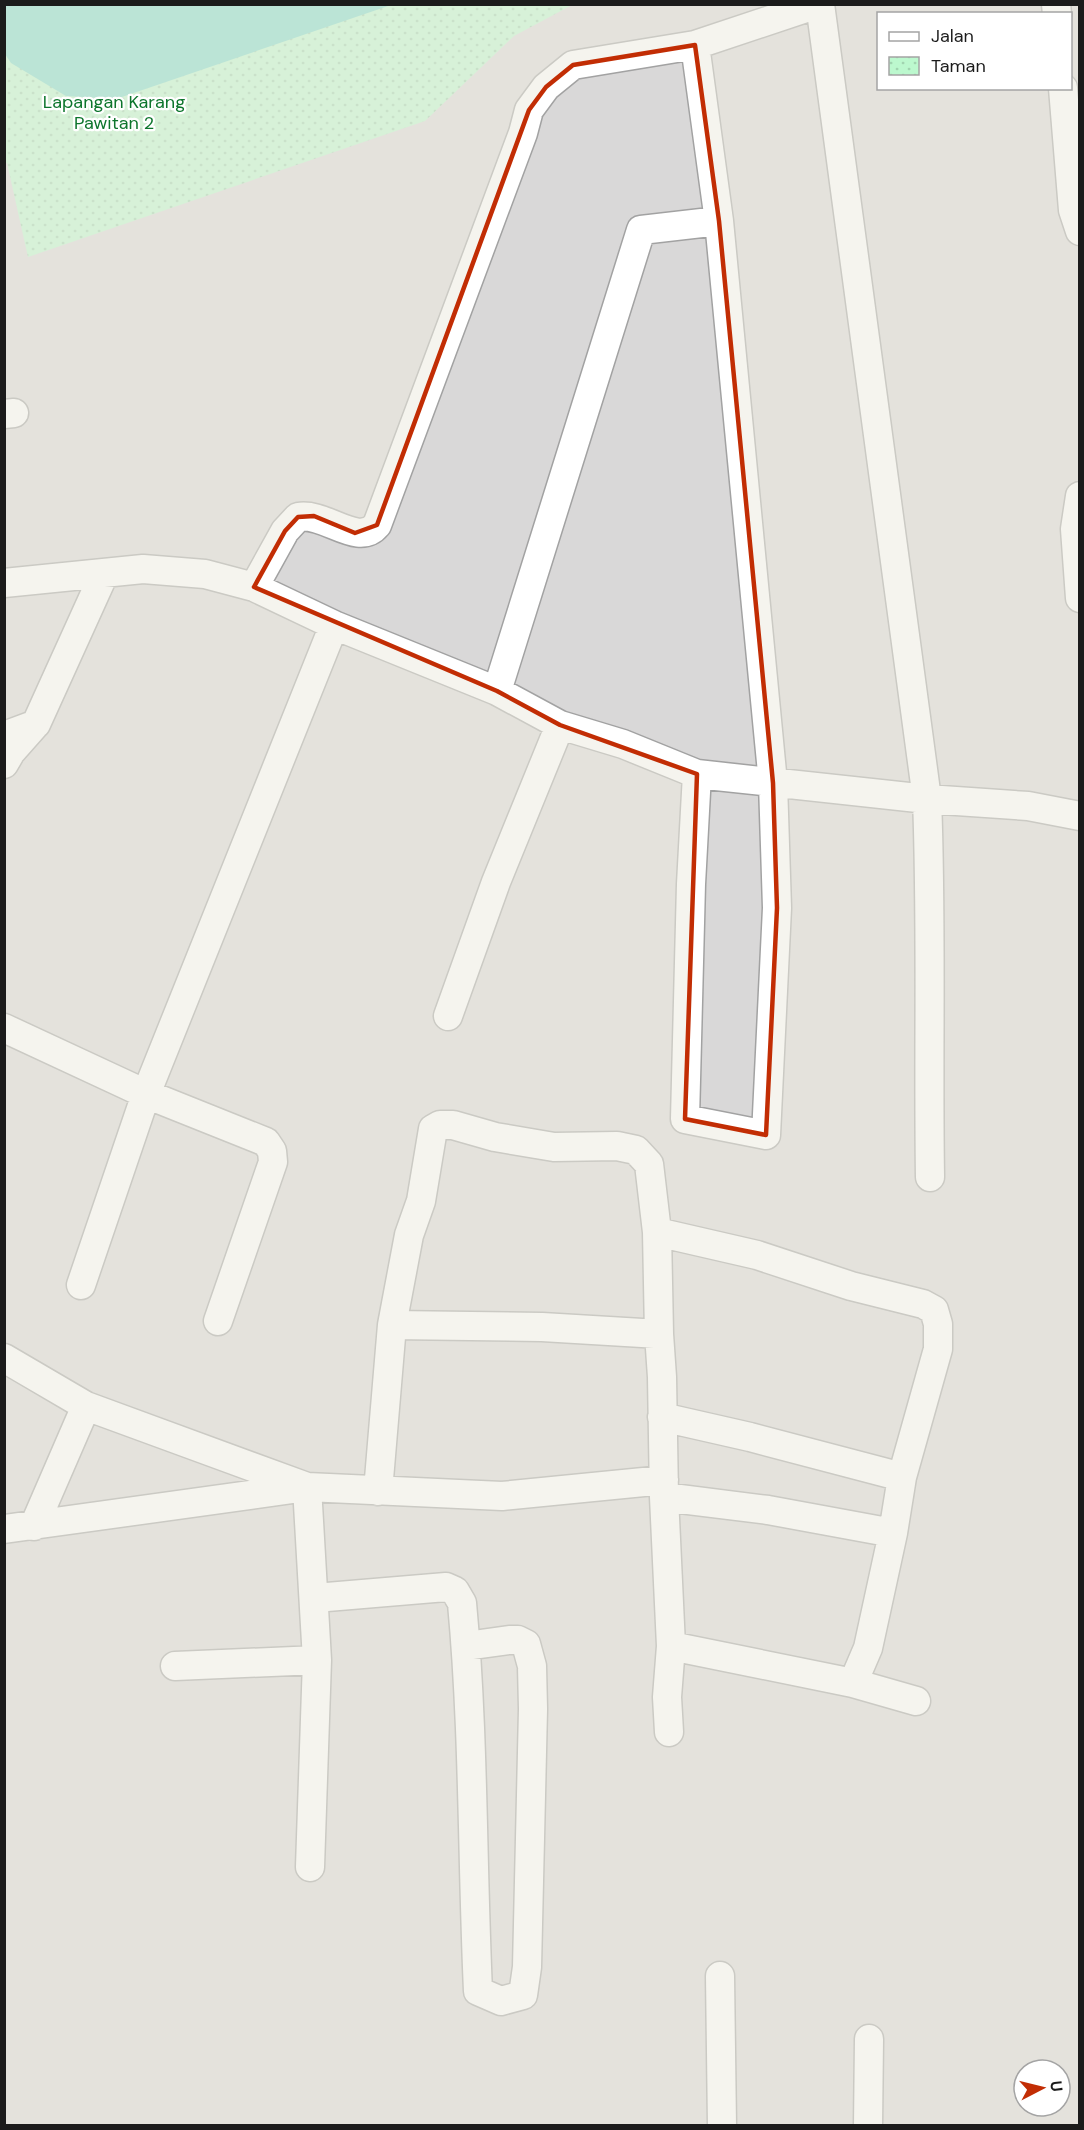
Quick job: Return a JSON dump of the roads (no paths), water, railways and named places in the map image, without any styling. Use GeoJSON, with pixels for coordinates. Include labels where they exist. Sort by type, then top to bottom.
{"type":"FeatureCollection","features":[{"type":"Feature","properties":{"kind":"street"},"geometry":{"type":"LineString","coordinates":[[254,587],[285,531],[298,517],[314,516],[355,533],[368,532],[377,525],[529,110],[546,87],[573,65],[695,45],[819,4],[927,799],[931,960],[930,1176]]}},
{"type":"Feature","properties":{"kind":"street"},"geometry":{"type":"LineString","coordinates":[[695,45],[719,221],[773,783],[777,908],[766,1135],[685,1119],[696,774]]}},
{"type":"Feature","properties":{"kind":"street"},"geometry":{"type":"LineString","coordinates":[[1063,90],[1073,210],[1080,231]]}},
{"type":"Feature","properties":{"kind":"street"},"geometry":{"type":"LineString","coordinates":[[497,691],[641,230],[719,221]]}},
{"type":"Feature","properties":{"kind":"street"},"geometry":{"type":"LineString","coordinates":[[1080,496],[1076,530],[1080,598]]}},
{"type":"Feature","properties":{"kind":"street"},"geometry":{"type":"LineString","coordinates":[[4,583],[143,569],[205,574],[254,587],[334,625],[497,691],[560,725],[623,744],[696,774],[927,799],[1028,806],[1080,816]]}},
{"type":"Feature","properties":{"kind":"street"},"geometry":{"type":"LineString","coordinates":[[4,764],[11,752],[36,724],[104,574]]}},
{"type":"Feature","properties":{"kind":"street"},"geometry":{"type":"LineString","coordinates":[[81,1285],[146,1094],[334,625]]}},
{"type":"Feature","properties":{"kind":"street"},"geometry":{"type":"LineString","coordinates":[[4,736],[36,724]]}},
{"type":"Feature","properties":{"kind":"street"},"geometry":{"type":"LineString","coordinates":[[448,1016],[496,882],[560,725]]}},
{"type":"Feature","properties":{"kind":"street"},"geometry":{"type":"LineString","coordinates":[[4,1028],[146,1094],[266,1142],[272,1151],[273,1162],[218,1322]]}},
{"type":"Feature","properties":{"kind":"street"},"geometry":{"type":"LineString","coordinates":[[378,1491],[392,1325],[409,1235],[421,1201],[433,1129],[440,1125],[453,1125],[495,1137],[554,1147],[617,1146],[636,1150],[648,1164],[657,1232],[670,1646],[667,1697],[669,1732]]}},
{"type":"Feature","properties":{"kind":"street"},"geometry":{"type":"LineString","coordinates":[[657,1232],[757,1255],[851,1286],[923,1304],[934,1310],[938,1324],[938,1349],[902,1477],[893,1533],[868,1648],[853,1683]]}},
{"type":"Feature","properties":{"kind":"street"},"geometry":{"type":"LineString","coordinates":[[392,1325],[542,1327],[659,1334]]}},
{"type":"Feature","properties":{"kind":"street"},"geometry":{"type":"LineString","coordinates":[[4,1358],[86,1406],[307,1488]]}},
{"type":"Feature","properties":{"kind":"street"},"geometry":{"type":"LineString","coordinates":[[34,1526],[86,1406]]}},
{"type":"Feature","properties":{"kind":"street"},"geometry":{"type":"LineString","coordinates":[[662,1418],[750,1437],[902,1477]]}},
{"type":"Feature","properties":{"kind":"street"},"geometry":{"type":"LineString","coordinates":[[4,1529],[307,1488],[502,1496],[664,1489],[893,1533]]}},
{"type":"Feature","properties":{"kind":"street"},"geometry":{"type":"LineString","coordinates":[[307,1488],[317,1660],[309,1867]]}},
{"type":"Feature","properties":{"kind":"street"},"geometry":{"type":"LineString","coordinates":[[315,1598],[446,1587],[455,1591],[462,1603],[471,1734],[474,1912],[478,1991],[501,2001],[523,1995],[527,1967],[532,1666],[526,1644],[518,1640],[466,1646]]}},
{"type":"Feature","properties":{"kind":"street"},"geometry":{"type":"LineString","coordinates":[[670,1646],[853,1683],[916,1701]]}},
{"type":"Feature","properties":{"kind":"street"},"geometry":{"type":"LineString","coordinates":[[175,1666],[317,1660]]}},
{"type":"Feature","properties":{"kind":"street"},"geometry":{"type":"LineString","coordinates":[[720,1976],[722,2126]]}},
{"type":"Feature","properties":{"kind":"street"},"geometry":{"type":"LineString","coordinates":[[868,2126],[869,2039]]}},
{"type":"Feature","properties":{"kind":"park label","name":"Lapangan Karang Pawitan 2"},"geometry":{"type":"Point","coordinates":[114,112]}}]}
